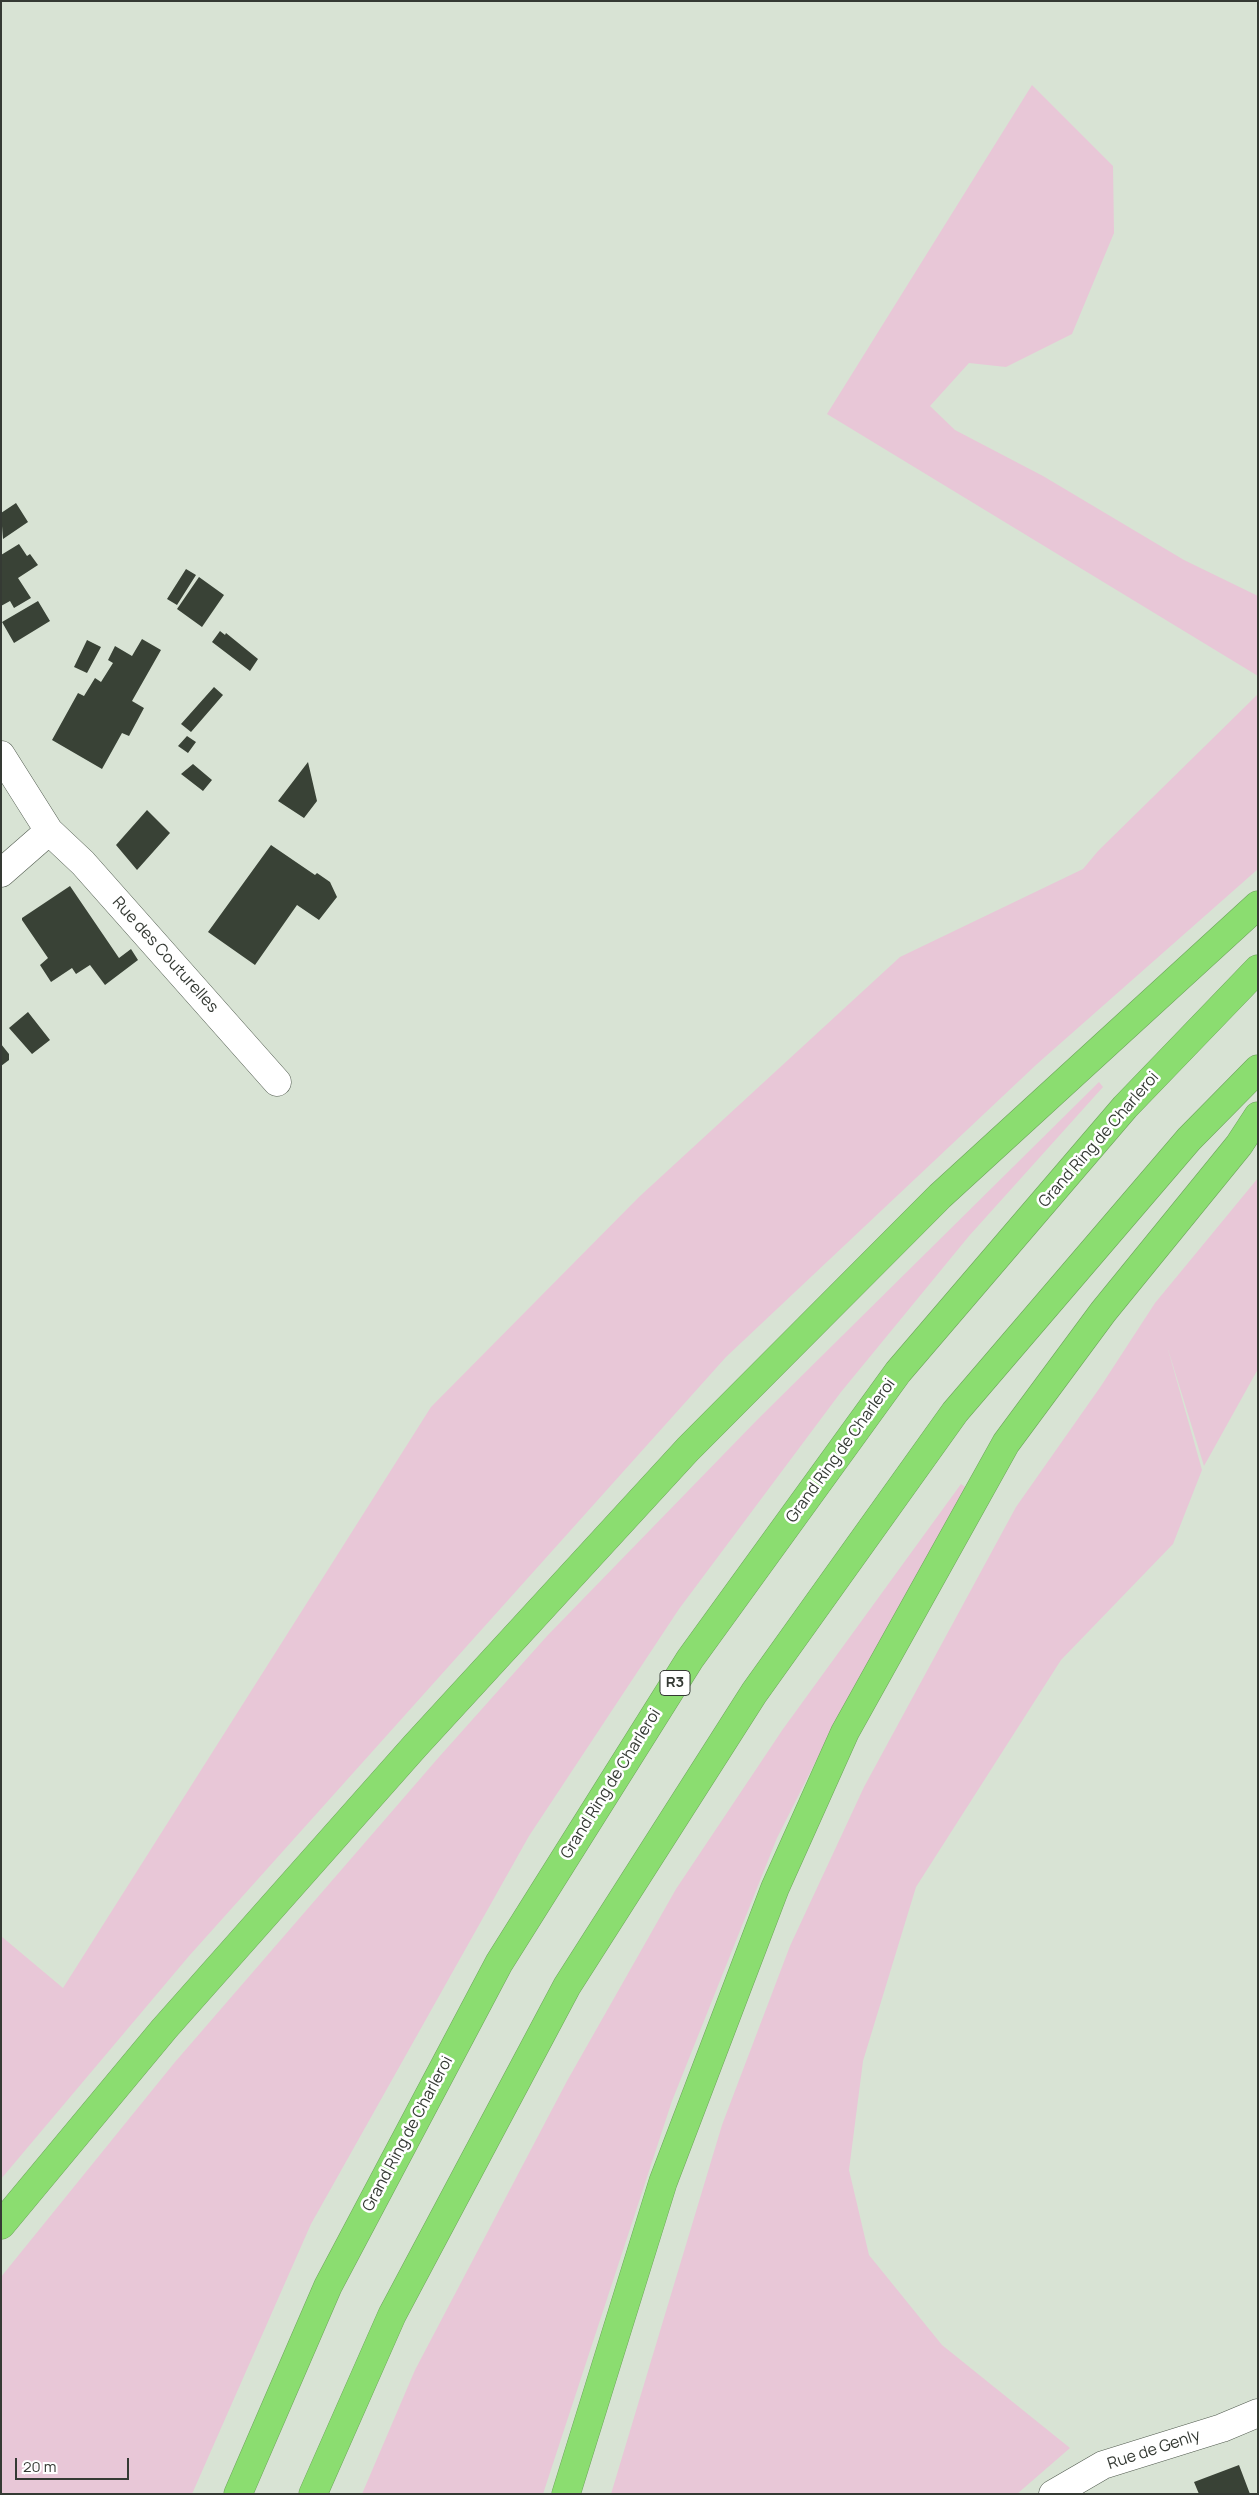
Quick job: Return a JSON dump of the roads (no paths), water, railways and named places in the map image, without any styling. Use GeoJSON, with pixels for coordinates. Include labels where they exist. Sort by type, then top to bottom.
{"type":"FeatureCollection","features":[{"type":"Feature","properties":{"kind":"highway"},"geometry":{"type":"LineString","coordinates":[[1,2225],[164,2029],[415,1746],[688,1450],[940,1196],[1258,905]]}},
{"type":"Feature","properties":{"kind":"highway","name":"Grand Ring de Charleroi"},"geometry":{"type":"LineString","coordinates":[[238,2494],[328,2286],[499,1963],[690,1659],[898,1372],[1125,1107],[1258,969]]}},
{"type":"Feature","properties":{"kind":"highway"},"geometry":{"type":"LineString","coordinates":[[313,2494],[392,2315],[567,1986],[754,1693],[955,1412],[1189,1139],[1258,1069]]}},
{"type":"Feature","properties":{"kind":"highway"},"geometry":{"type":"LineString","coordinates":[[566,2494],[663,2182],[775,1888],[845,1732],[1006,1443],[1103,1312],[1239,1144],[1258,1116]]}},
{"type":"Feature","properties":{"kind":"street","name":"Rue des Couturelles"},"geometry":{"type":"LineString","coordinates":[[1,755],[49,831],[83,863],[277,1082]]}},
{"type":"Feature","properties":{"kind":"street"},"geometry":{"type":"LineString","coordinates":[[1,873],[49,831]]}},
{"type":"Feature","properties":{"kind":"street","name":"Rue de Genly"},"geometry":{"type":"LineString","coordinates":[[1053,2494],[1102,2465],[1222,2428],[1258,2413]]}}]}
